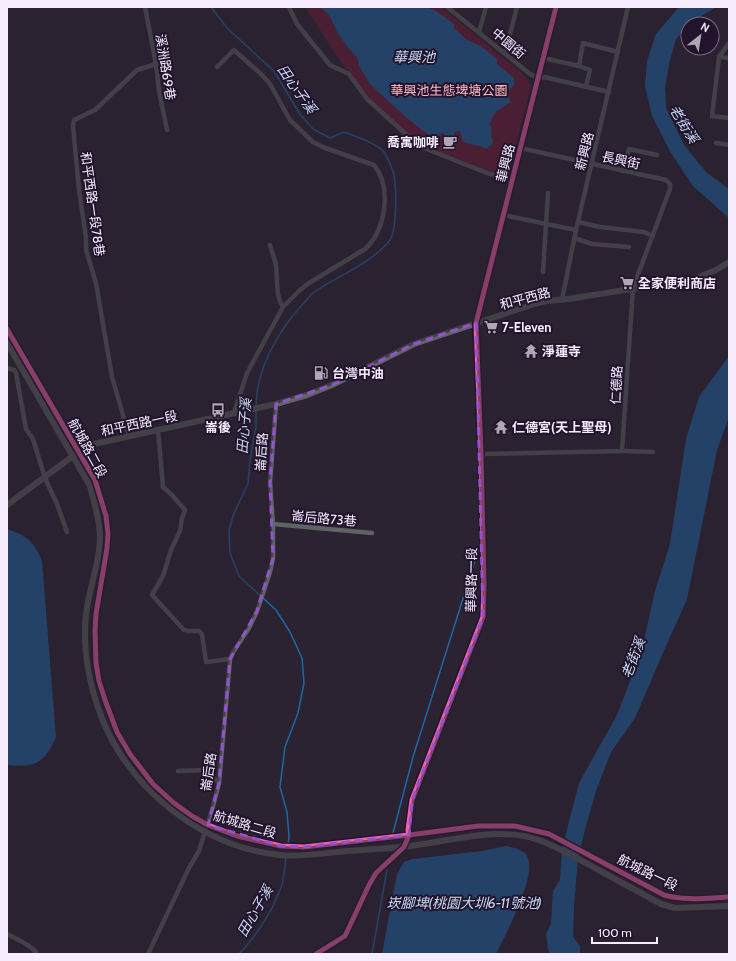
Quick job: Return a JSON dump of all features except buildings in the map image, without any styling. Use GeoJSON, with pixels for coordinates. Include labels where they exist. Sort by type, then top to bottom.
{"type":"FeatureCollection","features":[{"type":"Feature","properties":{"kind":"street","name":"溪洲路69巷"},"geometry":{"type":"LineString","coordinates":[[145,7],[167,130]]}},
{"type":"Feature","properties":{"kind":"street"},"geometry":{"type":"LineString","coordinates":[[289,7],[297,24],[330,65],[348,74],[367,99],[419,146],[487,173],[512,180]]}},
{"type":"Feature","properties":{"kind":"street"},"geometry":{"type":"LineString","coordinates":[[479,32],[486,7]]}},
{"type":"Feature","properties":{"kind":"street"},"geometry":{"type":"LineString","coordinates":[[505,53],[517,7]]}},
{"type":"Feature","properties":{"kind":"street","name":"華興路"},"geometry":{"type":"LineString","coordinates":[[476,323],[556,7]]}},
{"type":"Feature","properties":{"kind":"street","name":"新興路"},"geometry":{"type":"LineString","coordinates":[[562,300],[574,238],[628,7]]}},
{"type":"Feature","properties":{"kind":"street","name":"中園街"},"geometry":{"type":"LineString","coordinates":[[450,8],[530,74],[538,78],[544,77],[609,92]]}},
{"type":"Feature","properties":{"kind":"street"},"geometry":{"type":"LineString","coordinates":[[579,66],[584,43],[618,52]]}},
{"type":"Feature","properties":{"kind":"street"},"geometry":{"type":"LineString","coordinates":[[729,43],[719,57],[712,116],[729,118]]}},
{"type":"Feature","properties":{"kind":"street"},"geometry":{"type":"LineString","coordinates":[[217,67],[234,50],[266,79],[290,120],[312,142],[374,165],[383,181],[383,220],[371,244],[365,250],[309,283],[283,307],[248,373],[234,413]]}},
{"type":"Feature","properties":{"kind":"street"},"geometry":{"type":"LineString","coordinates":[[719,57],[729,58]]}},
{"type":"Feature","properties":{"kind":"street"},"geometry":{"type":"LineString","coordinates":[[543,58],[590,70],[586,86]]}},
{"type":"Feature","properties":{"kind":"street","name":"和平西路一段78巷"},"geometry":{"type":"LineString","coordinates":[[129,436],[112,377],[96,283],[86,250],[86,238],[79,190],[73,126],[74,120],[95,110],[137,70],[156,64]]}},
{"type":"Feature","properties":{"kind":"street"},"geometry":{"type":"LineString","coordinates":[[716,143],[729,145]]}},
{"type":"Feature","properties":{"kind":"street","name":"長興街"},"geometry":{"type":"LineString","coordinates":[[520,148],[666,180],[670,184]]}},
{"type":"Feature","properties":{"kind":"street"},"geometry":{"type":"LineString","coordinates":[[623,171],[629,149],[657,155]]}},
{"type":"Feature","properties":{"kind":"street","name":"仁德路"},"geometry":{"type":"LineString","coordinates":[[622,451],[633,288],[670,189],[670,184]]}},
{"type":"Feature","properties":{"kind":"street"},"geometry":{"type":"LineString","coordinates":[[543,272],[548,194]]}},
{"type":"Feature","properties":{"kind":"street"},"geometry":{"type":"LineString","coordinates":[[503,215],[576,230]]}},
{"type":"Feature","properties":{"kind":"street"},"geometry":{"type":"LineString","coordinates":[[578,222],[600,227],[644,232],[653,236]]}},
{"type":"Feature","properties":{"kind":"street"},"geometry":{"type":"LineString","coordinates":[[574,238],[592,244],[629,247]]}},
{"type":"Feature","properties":{"kind":"street"},"geometry":{"type":"LineString","coordinates":[[270,245],[275,260],[280,303],[283,307]]}},
{"type":"Feature","properties":{"kind":"street","name":"和平西路"},"geometry":{"type":"LineString","coordinates":[[246,411],[308,395],[332,385],[414,344],[534,304],[694,279],[716,270],[729,262]]}},
{"type":"Feature","properties":{"kind":"street","name":"華興路一段"},"geometry":{"type":"LineString","coordinates":[[404,847],[409,835],[408,830],[412,800],[483,617],[484,583],[481,454],[476,323]]}},
{"type":"Feature","properties":{"kind":"street","name":"航城路二段"},"geometry":{"type":"LineString","coordinates":[[7,329],[95,480],[106,516],[108,534],[96,614],[96,664],[99,681],[104,700],[117,732],[130,754],[153,784],[174,803],[208,825],[237,836],[281,846],[303,848],[478,826],[515,826],[549,834]]}},
{"type":"Feature","properties":{"kind":"street","name":"航城路二段"},"geometry":{"type":"LineString","coordinates":[[7,343],[90,486],[96,507],[100,535],[98,558],[86,614],[85,637],[87,663],[93,690],[103,721],[117,747],[146,786],[163,803],[180,817],[205,832],[263,853],[282,855],[302,856],[404,847],[469,836],[492,834],[525,836],[547,843]]}},
{"type":"Feature","properties":{"kind":"street"},"geometry":{"type":"LineString","coordinates":[[7,368],[14,370],[16,373],[26,429],[33,439],[45,477],[57,504],[66,532]]}},
{"type":"Feature","properties":{"kind":"street","name":"崙后路"},"geometry":{"type":"LineString","coordinates":[[148,954],[198,851],[208,825],[220,783],[230,659],[249,628],[257,611],[270,572],[273,558],[273,524],[270,482],[276,404]]}},
{"type":"Feature","properties":{"kind":"street","name":"和平西路一段"},"geometry":{"type":"LineString","coordinates":[[7,505],[73,456],[94,444],[246,411]]}},
{"type":"Feature","properties":{"kind":"street"},"geometry":{"type":"LineString","coordinates":[[158,430],[163,486],[185,510],[180,531],[171,550],[163,576],[152,595],[184,630],[199,631],[202,634],[206,662],[230,659]]}},
{"type":"Feature","properties":{"kind":"street"},"geometry":{"type":"LineString","coordinates":[[481,454],[622,451],[653,452]]}},
{"type":"Feature","properties":{"kind":"street","name":"崙后路73巷"},"geometry":{"type":"LineString","coordinates":[[273,524],[372,533]]}},
{"type":"Feature","properties":{"kind":"street"},"geometry":{"type":"LineString","coordinates":[[178,771],[206,770],[220,783]]}},
{"type":"Feature","properties":{"kind":"street","name":"航城路一段"},"geometry":{"type":"LineString","coordinates":[[549,834],[664,894],[676,898],[688,899],[729,897]]}},
{"type":"Feature","properties":{"kind":"street","name":"航城路一段"},"geometry":{"type":"LineString","coordinates":[[547,843],[661,904],[674,908],[729,906]]}},
{"type":"Feature","properties":{"kind":"street"},"geometry":{"type":"LineString","coordinates":[[316,954],[345,936],[376,873],[404,847]]}},
{"type":"Feature","properties":{"kind":"street"},"geometry":{"type":"LineString","coordinates":[[7,934],[32,947],[36,952]]}},
{"type":"Feature","properties":{"kind":"highlighted area"},"geometry":{"type":"Polygon","coordinates":[[[476,323],[483,617],[412,800],[409,835],[304,847],[281,846],[208,825],[219,783],[230,659],[257,611],[273,558],[270,482],[276,404],[332,385],[414,344],[476,323]]]}},
{"type":"Feature","properties":{"kind":"green space","name":"華興池"},"geometry":{"type":"Polygon","coordinates":[[[305,7],[441,7],[523,74],[531,86],[508,175],[485,170],[427,147],[416,140],[369,99],[352,74],[345,68],[305,7]]]}},
{"type":"Feature","properties":{"kind":"water","name":"華興池"},"geometry":{"type":"Polygon","coordinates":[[[320,7],[427,7],[436,11],[454,24],[454,28],[467,40],[481,46],[497,59],[497,64],[514,78],[514,84],[511,89],[505,87],[510,102],[497,112],[490,123],[493,141],[492,145],[487,149],[468,143],[462,140],[460,131],[455,132],[453,137],[445,136],[443,133],[439,134],[440,140],[438,140],[407,118],[370,84],[359,66],[357,57],[349,49],[337,32],[328,14],[320,7]]]}},
{"type":"Feature","properties":{"kind":"water"},"geometry":{"type":"Polygon","coordinates":[[[679,7],[716,7],[701,16],[680,16],[680,34],[676,39],[669,64],[665,88],[666,108],[684,145],[707,173],[729,189],[729,218],[693,186],[671,153],[652,116],[645,86],[647,61],[656,34],[679,7]]]}},
{"type":"Feature","properties":{"kind":"water"},"geometry":{"type":"Polygon","coordinates":[[[729,356],[729,417],[717,450],[687,599],[635,718],[611,752],[597,788],[578,857],[573,937],[580,946],[580,954],[550,954],[546,934],[551,924],[553,891],[560,880],[562,849],[579,783],[617,715],[634,671],[645,636],[655,591],[670,544],[686,439],[699,397],[729,356]]]}},
{"type":"Feature","properties":{"kind":"water"},"geometry":{"type":"Polygon","coordinates":[[[7,529],[20,534],[29,540],[33,544],[42,561],[56,738],[47,754],[42,759],[32,764],[25,765],[7,765],[7,529]]]}},
{"type":"Feature","properties":{"kind":"water","name":"崁腳埤(桃園大圳6-11號池)"},"geometry":{"type":"Polygon","coordinates":[[[506,846],[518,849],[527,856],[529,865],[528,877],[513,920],[496,954],[382,954],[397,874],[404,862],[413,859],[482,851],[506,846]]]}},
{"type":"Feature","properties":{"kind":"waterway","name":"田心子溪"},"geometry":{"type":"LineString","coordinates":[[211,7],[227,28],[275,72],[299,113],[313,129],[330,138],[344,132],[376,146],[384,152],[393,171],[394,177],[396,196],[395,217],[390,240],[382,249],[363,263],[313,293],[285,326],[277,338],[264,365],[257,393],[256,407]]}},
{"type":"Feature","properties":{"kind":"waterway","name":"田心子溪"},"geometry":{"type":"LineString","coordinates":[[256,410],[256,427],[250,460],[248,484],[234,513],[229,530],[230,553],[239,576],[276,610],[290,632],[302,658],[304,683],[298,713],[285,747],[280,787],[287,812],[289,836],[288,845]]}},
{"type":"Feature","properties":{"kind":"waterway"},"geometry":{"type":"LineString","coordinates":[[393,833],[413,757],[478,551]]}},
{"type":"Feature","properties":{"kind":"waterway","name":"田心子溪"},"geometry":{"type":"LineString","coordinates":[[239,954],[252,939],[274,904],[282,885],[286,857]]}},
{"type":"Feature","properties":{"kind":"waterway"},"geometry":{"type":"LineString","coordinates":[[372,954],[387,870]]}},
{"type":"Feature","properties":{"kind":"cycle path"},"geometry":{"type":"LineString","coordinates":[[316,954],[345,936],[376,873],[404,847],[409,835],[408,830],[412,800],[483,617],[484,583],[481,454],[476,323],[556,7]]}},
{"type":"Feature","properties":{"kind":"cycle path"},"geometry":{"type":"LineString","coordinates":[[7,329],[95,480],[106,516],[108,534],[96,614],[96,663],[99,681],[117,732],[130,754],[153,784],[174,803],[208,825],[237,836],[281,846],[304,847],[478,826],[515,826],[549,834],[664,895],[688,899],[729,897]]}},
{"type":"Feature","properties":{"kind":"place","name":"喬寓咖啡"},"geometry":{"type":"Point","coordinates":[450,142]}},
{"type":"Feature","properties":{"kind":"place","name":"全家便利商店"},"geometry":{"type":"Point","coordinates":[627,283]}},
{"type":"Feature","properties":{"kind":"place","name":"7-Eleven"},"geometry":{"type":"Point","coordinates":[491,327]}},
{"type":"Feature","properties":{"kind":"place","name":"淨蓮寺"},"geometry":{"type":"Point","coordinates":[531,351]}},
{"type":"Feature","properties":{"kind":"place","name":"台灣中油"},"geometry":{"type":"Point","coordinates":[321,373]}},
{"type":"Feature","properties":{"kind":"place","name":"崙後"},"geometry":{"type":"Point","coordinates":[218,410]}},
{"type":"Feature","properties":{"kind":"place","name":"仁德宮(天上聖母)"},"geometry":{"type":"Point","coordinates":[501,427]}},
{"type":"Feature","properties":{"kind":"park label","name":"華興池生態埤塘公園"},"geometry":{"type":"Point","coordinates":[449,90]}},
{"type":"Feature","properties":{"kind":"water label","name":"老街溪"},"geometry":{"type":"Point","coordinates":[684,124]}},
{"type":"Feature","properties":{"kind":"water label","name":"老街溪"},"geometry":{"type":"Point","coordinates":[633,658]}}]}
